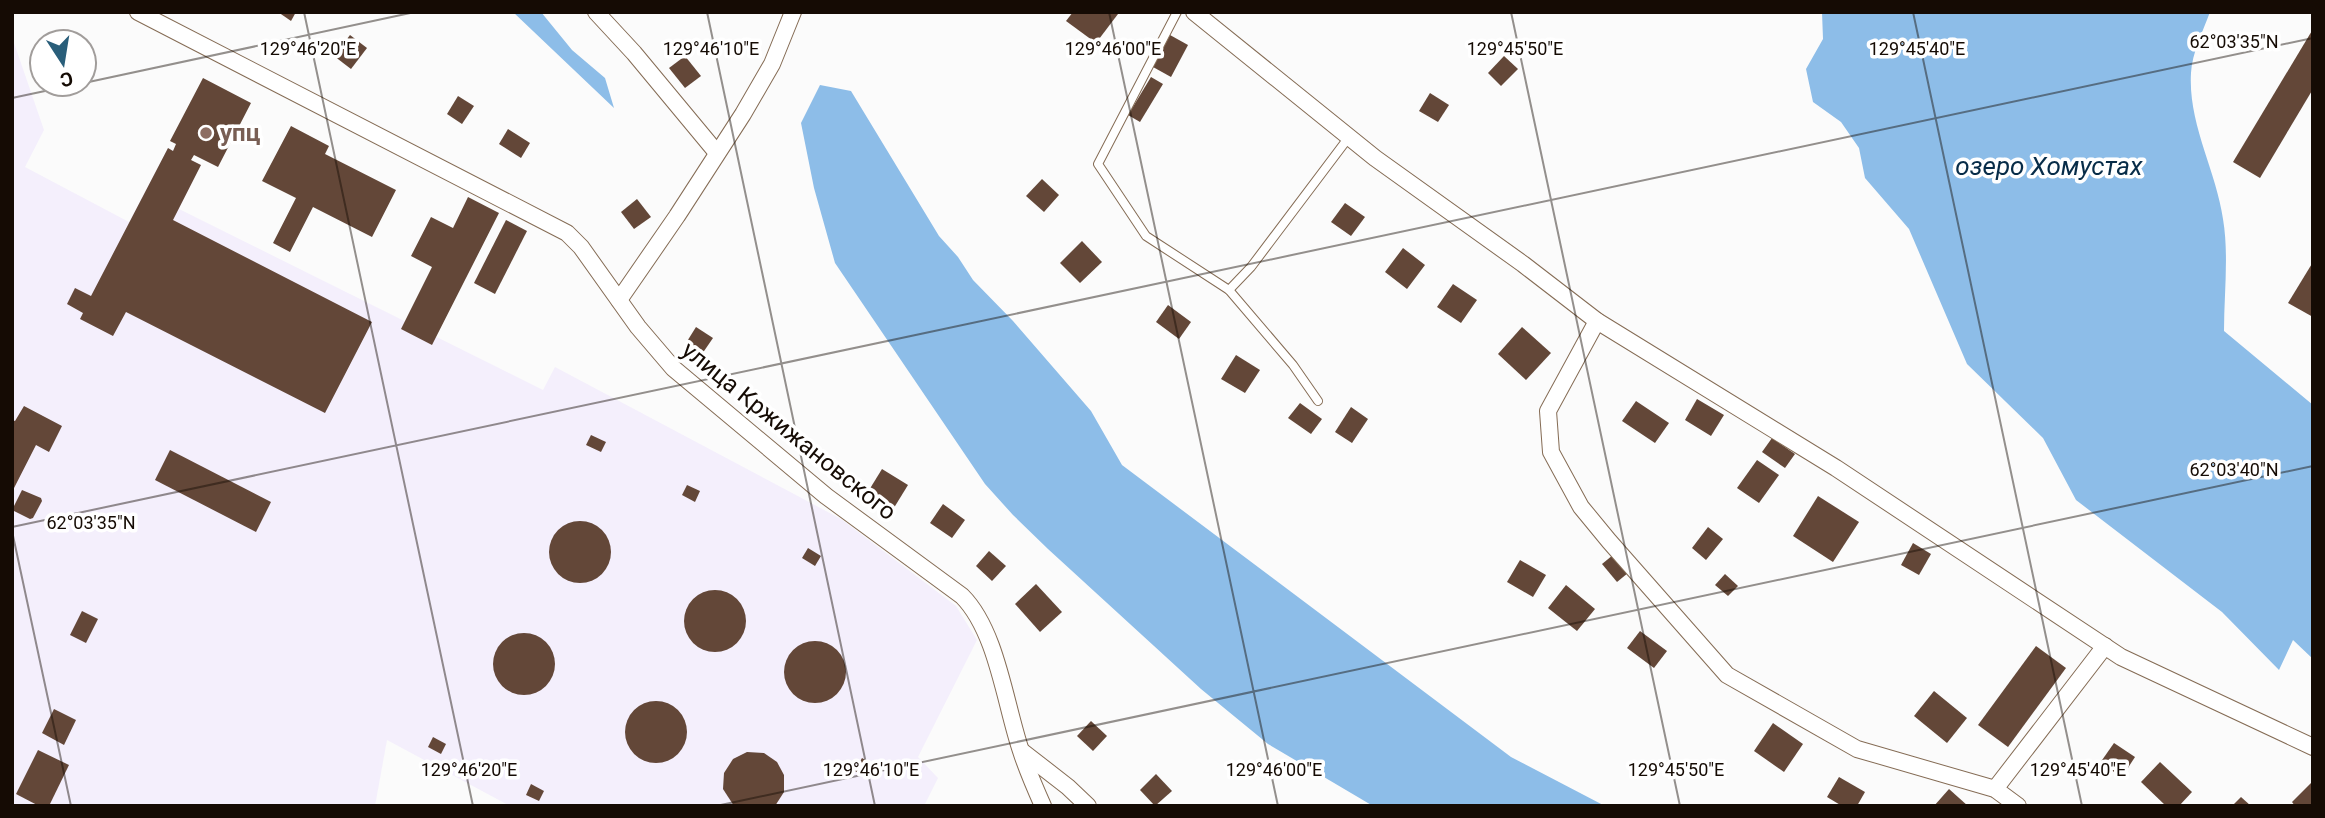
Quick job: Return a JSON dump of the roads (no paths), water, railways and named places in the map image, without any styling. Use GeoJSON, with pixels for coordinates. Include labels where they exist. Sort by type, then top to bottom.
{"type":"FeatureCollection","features":[{"type":"Feature","properties":{"kind":"street","name":"улица Кржижановского"},"geometry":{"type":"LineString","coordinates":[[138,12],[567,233],[581,247],[673,369],[826,496],[962,596],[975,609],[991,647],[1021,751],[1043,806]]}},
{"type":"Feature","properties":{"kind":"street"},"geometry":{"type":"LineString","coordinates":[[596,12],[634,53],[717,153]]}},
{"type":"Feature","properties":{"kind":"street"},"geometry":{"type":"LineString","coordinates":[[619,300],[717,153],[772,64],[793,12]]}},
{"type":"Feature","properties":{"kind":"street"},"geometry":{"type":"LineString","coordinates":[[1194,12],[1375,158],[1523,264],[1597,321],[1836,468],[2122,657],[2313,747]]}},
{"type":"Feature","properties":{"kind":"street"},"geometry":{"type":"LineString","coordinates":[[1597,321],[1548,411],[1551,452],[1581,507],[1609,541],[1727,675],[1857,748],[1995,789],[2018,806]]}},
{"type":"Feature","properties":{"kind":"street"},"geometry":{"type":"LineString","coordinates":[[1995,789],[2105,646]]}},
{"type":"Feature","properties":{"kind":"street"},"geometry":{"type":"LineString","coordinates":[[1021,751],[1088,806]]}},
{"type":"Feature","properties":{"kind":"lane"},"geometry":{"type":"LineString","coordinates":[[1177,12],[1098,164],[1146,236],[1229,290],[1293,365],[1318,401]]}},
{"type":"Feature","properties":{"kind":"lane"},"geometry":{"type":"LineString","coordinates":[[1229,290],[1251,267],[1349,137]]}},
{"type":"Feature","properties":{"kind":"water"},"geometry":{"type":"Polygon","coordinates":[[[513,12],[541,12],[572,50],[605,78],[614,108],[513,12]]]}},
{"type":"Feature","properties":{"kind":"water","name":"озеро Хомустах"},"geometry":{"type":"Polygon","coordinates":[[[1822,12],[2210,12],[2193,58],[2191,92],[2225,233],[2224,331],[2313,405],[2313,659],[2293,640],[2279,670],[2222,612],[2076,500],[2043,438],[1967,364],[1909,229],[1865,178],[1859,148],[1841,122],[1813,102],[1806,69],[1823,39],[1822,12]]]}},
{"type":"Feature","properties":{"kind":"water"},"geometry":{"type":"Polygon","coordinates":[[[820,85],[851,91],[939,236],[958,257],[973,280],[1013,321],[1091,411],[1122,465],[1511,757],[1605,806],[1373,806],[1268,744],[1201,689],[1048,549],[985,484],[835,263],[814,188],[801,123],[820,85]]]}},
{"type":"Feature","properties":{"kind":"place","name":"упц"},"geometry":{"type":"Point","coordinates":[206,133]}}]}
